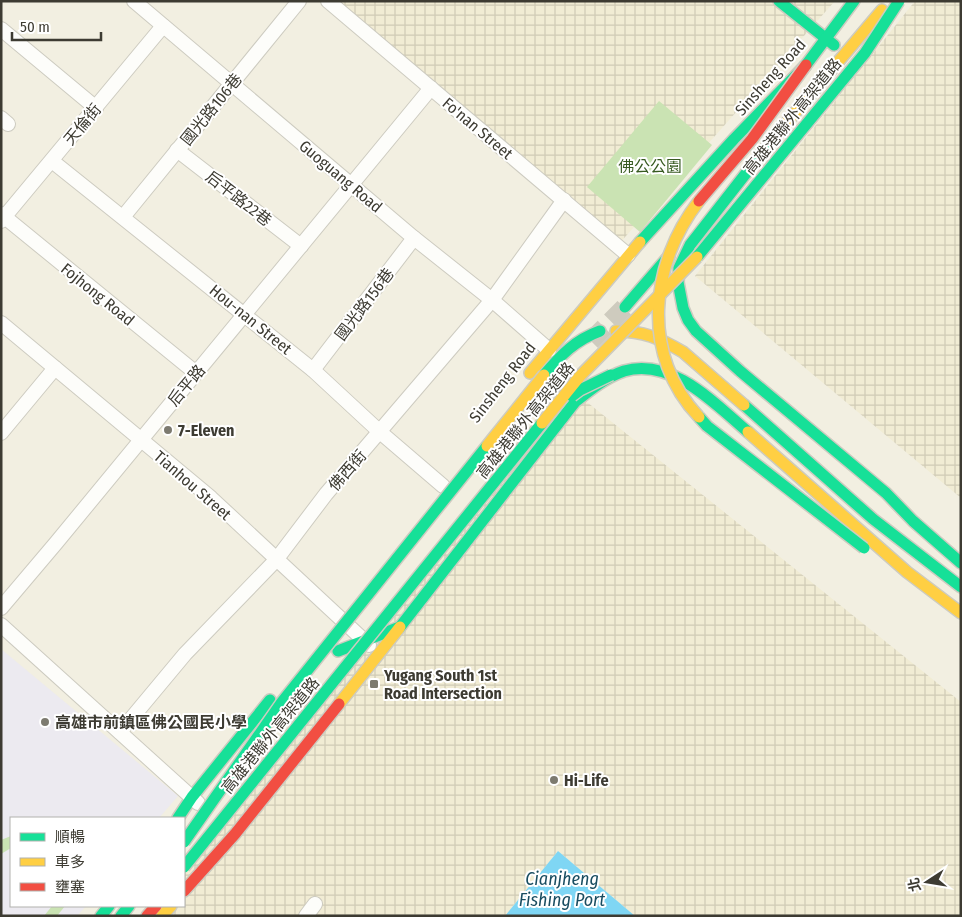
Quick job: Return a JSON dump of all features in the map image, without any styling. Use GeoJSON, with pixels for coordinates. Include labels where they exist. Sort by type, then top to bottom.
{"type":"FeatureCollection","features":[{"type":"Feature","properties":{"kind":"main road"},"geometry":{"type":"LineString","coordinates":[[779,1],[845,54]]}},
{"type":"Feature","properties":{"kind":"main road","name":"Sinsheng Road"},"geometry":{"type":"LineString","coordinates":[[525,380],[628,255],[734,139],[806,65],[854,1]]}},
{"type":"Feature","properties":{"kind":"main road"},"geometry":{"type":"LineString","coordinates":[[625,307],[779,132],[889,1]]}},
{"type":"Feature","properties":{"kind":"main road","name":"高雄港聯外高架道路"},"geometry":{"type":"LineString","coordinates":[[185,852],[574,371],[686,255],[852,56],[889,1]]}},
{"type":"Feature","properties":{"kind":"main road","name":"高雄港聯外高架道路"},"geometry":{"type":"LineString","coordinates":[[185,866],[580,376],[700,254],[865,53],[899,1]]}},
{"type":"Feature","properties":{"kind":"main road"},"geometry":{"type":"LineString","coordinates":[[806,65],[752,139],[689,215],[676,237],[663,275],[658,300],[660,343],[666,365],[676,389],[689,408],[708,426],[864,548],[907,572]]}},
{"type":"Feature","properties":{"kind":"main road"},"geometry":{"type":"LineString","coordinates":[[779,132],[690,245],[684,256],[679,268],[678,282],[683,308],[688,320],[696,331],[740,371],[886,493],[913,521],[961,563]]}},
{"type":"Feature","properties":{"kind":"main road"},"geometry":{"type":"LineString","coordinates":[[549,350],[573,338],[600,331],[634,330],[656,336],[682,352],[873,519],[961,586]]}},
{"type":"Feature","properties":{"kind":"main road"},"geometry":{"type":"LineString","coordinates":[[185,841],[282,702],[544,376],[574,342],[600,331]]}},
{"type":"Feature","properties":{"kind":"main road"},"geometry":{"type":"LineString","coordinates":[[185,875],[227,829],[571,398],[580,390],[611,375],[643,368],[659,370],[684,380],[704,395],[907,572],[961,613]]}},
{"type":"Feature","properties":{"kind":"main road"},"geometry":{"type":"LineString","coordinates":[[185,837],[338,651],[351,629],[564,369]]}},
{"type":"Feature","properties":{"kind":"main road"},"geometry":{"type":"LineString","coordinates":[[185,890],[235,834],[576,402],[596,384],[611,375]]}},
{"type":"Feature","properties":{"kind":"main road","name":"Sinsheng Road"},"geometry":{"type":"LineString","coordinates":[[177,817],[443,486],[501,410]]}},
{"type":"Feature","properties":{"kind":"main road"},"geometry":{"type":"LineString","coordinates":[[338,651],[400,627]]}},
{"type":"Feature","properties":{"kind":"street","name":"Guoguang Road"},"geometry":{"type":"LineString","coordinates":[[134,1],[414,238],[492,300],[549,350]]}},
{"type":"Feature","properties":{"kind":"street","name":"國光路106巷"},"geometry":{"type":"LineString","coordinates":[[123,217],[299,1]]}},
{"type":"Feature","properties":{"kind":"street","name":"Fo'nan Street"},"geometry":{"type":"LineString","coordinates":[[328,1],[628,255]]}},
{"type":"Feature","properties":{"kind":"street","name":"天倫街"},"geometry":{"type":"LineString","coordinates":[[2,217],[52,161],[164,26]]}},
{"type":"Feature","properties":{"kind":"street"},"geometry":{"type":"LineString","coordinates":[[1,29],[96,108]]}},
{"type":"Feature","properties":{"kind":"street","name":"后平路"},"geometry":{"type":"LineString","coordinates":[[1,608],[431,88]]}},
{"type":"Feature","properties":{"kind":"street","name":"后平路22巷"},"geometry":{"type":"LineString","coordinates":[[178,150],[301,246]]}},
{"type":"Feature","properties":{"kind":"street","name":"Hou-nan Street"},"geometry":{"type":"LineString","coordinates":[[52,161],[313,370],[380,432],[443,486]]}},
{"type":"Feature","properties":{"kind":"street","name":"佛西街"},"geometry":{"type":"LineString","coordinates":[[120,732],[185,654],[276,560],[326,494],[492,300],[564,200]]}},
{"type":"Feature","properties":{"kind":"street","name":"Fojhong Road"},"geometry":{"type":"LineString","coordinates":[[2,217],[196,373]]}},
{"type":"Feature","properties":{"kind":"street","name":"國光路156巷"},"geometry":{"type":"LineString","coordinates":[[313,370],[414,238]]}},
{"type":"Feature","properties":{"kind":"street","name":"Tianhou Street"},"geometry":{"type":"LineString","coordinates":[[1,323],[211,498],[379,653]]}},
{"type":"Feature","properties":{"kind":"street"},"geometry":{"type":"LineString","coordinates":[[1,434],[55,368]]}},
{"type":"Feature","properties":{"kind":"street"},"geometry":{"type":"LineString","coordinates":[[1,625],[206,810]]}},
{"type":"Feature","properties":{"kind":"street"},"geometry":{"type":"LineString","coordinates":[[306,916],[315,904]]}},
{"type":"Feature","properties":{"kind":"shaded area"},"geometry":{"type":"Polygon","coordinates":[[[331,1],[835,1],[618,245],[331,1]]]}},
{"type":"Feature","properties":{"kind":"shaded area"},"geometry":{"type":"Polygon","coordinates":[[[915,1],[961,1],[961,498],[695,276],[915,1]]]}},
{"type":"Feature","properties":{"kind":"shaded area"},"geometry":{"type":"Polygon","coordinates":[[[567,386],[961,702],[961,916],[635,916],[558,851],[505,916],[140,916],[147,907],[185,907],[185,860],[567,386]]]}},
{"type":"Feature","properties":{"kind":"shaded area","name":"高雄市前鎮區佛公國民小學"},"geometry":{"type":"Polygon","coordinates":[[[1,649],[178,796],[160,817],[10,817],[10,907],[85,907],[77,916],[1,916],[1,649]]]}},
{"type":"Feature","properties":{"kind":"green space","name":"佛公公園"},"geometry":{"type":"Polygon","coordinates":[[[659,101],[712,145],[640,232],[587,187],[659,101]]]}},
{"type":"Feature","properties":{"kind":"green space"},"geometry":{"type":"Polygon","coordinates":[[[10,836],[10,849],[1,854],[1,840],[10,836]]]}},
{"type":"Feature","properties":{"kind":"green space"},"geometry":{"type":"Polygon","coordinates":[[[51,907],[64,907],[57,916],[44,916],[51,907]]]}},
{"type":"Feature","properties":{"kind":"water","name":"Cianjheng Fishing Port"},"geometry":{"type":"Polygon","coordinates":[[[558,851],[635,916],[505,916],[558,851]]]}},
{"type":"Feature","properties":{"kind":"tunnel"},"geometry":{"type":"LineString","coordinates":[[591,341],[625,307]]}},
{"type":"Feature","properties":{"kind":"traffic: fast"},"geometry":{"type":"LineString","coordinates":[[779,1],[834,45]]}},
{"type":"Feature","properties":{"kind":"traffic: fast"},"geometry":{"type":"LineString","coordinates":[[640,242],[734,139],[806,65],[854,1]]}},
{"type":"Feature","properties":{"kind":"traffic: fast"},"geometry":{"type":"LineString","coordinates":[[697,257],[865,53],[899,1]]}},
{"type":"Feature","properties":{"kind":"traffic: fast"},"geometry":{"type":"LineString","coordinates":[[779,131],[690,245],[679,268],[678,282],[683,308],[688,320],[696,331],[740,371],[886,493],[913,521],[961,563]]}},
{"type":"Feature","properties":{"kind":"traffic: fast"},"geometry":{"type":"LineString","coordinates":[[625,307],[669,256]]}},
{"type":"Feature","properties":{"kind":"traffic: fast"},"geometry":{"type":"LineString","coordinates":[[544,375],[569,349],[583,339],[600,331]]}},
{"type":"Feature","properties":{"kind":"traffic: fast"},"geometry":{"type":"LineString","coordinates":[[338,651],[400,627],[575,402],[592,388],[611,377],[624,371],[642,368],[676,377],[707,397],[748,432]]}},
{"type":"Feature","properties":{"kind":"traffic: fast"},"geometry":{"type":"LineString","coordinates":[[572,396],[611,375]]}},
{"type":"Feature","properties":{"kind":"traffic: fast"},"geometry":{"type":"LineString","coordinates":[[744,405],[873,519],[961,587]]}},
{"type":"Feature","properties":{"kind":"traffic: fast"},"geometry":{"type":"LineString","coordinates":[[699,417],[707,426],[864,548]]}},
{"type":"Feature","properties":{"kind":"traffic: fast"},"geometry":{"type":"LineString","coordinates":[[185,866],[542,423]]}},
{"type":"Feature","properties":{"kind":"traffic: fast"},"geometry":{"type":"LineString","coordinates":[[185,841],[282,702],[487,446]]}},
{"type":"Feature","properties":{"kind":"traffic: fast"},"geometry":{"type":"LineString","coordinates":[[179,817],[192,797],[270,700]]}},
{"type":"Feature","properties":{"kind":"traffic: fast"},"geometry":{"type":"LineString","coordinates":[[101,916],[108,907]]}},
{"type":"Feature","properties":{"kind":"traffic: fast"},"geometry":{"type":"LineString","coordinates":[[121,916],[128,907]]}},
{"type":"Feature","properties":{"kind":"traffic: slow"},"geometry":{"type":"LineString","coordinates":[[772,140],[882,10]]}},
{"type":"Feature","properties":{"kind":"traffic: slow"},"geometry":{"type":"LineString","coordinates":[[699,201],[682,226],[670,253],[662,281],[658,310],[660,339],[668,367],[680,393],[699,417]]}},
{"type":"Feature","properties":{"kind":"traffic: slow"},"geometry":{"type":"LineString","coordinates":[[530,373],[640,242]]}},
{"type":"Feature","properties":{"kind":"traffic: slow"},"geometry":{"type":"LineString","coordinates":[[542,423],[580,376],[697,257]]}},
{"type":"Feature","properties":{"kind":"traffic: slow"},"geometry":{"type":"LineString","coordinates":[[616,331],[635,332],[651,336],[683,352],[744,405]]}},
{"type":"Feature","properties":{"kind":"traffic: slow"},"geometry":{"type":"LineString","coordinates":[[487,446],[544,375]]}},
{"type":"Feature","properties":{"kind":"traffic: slow"},"geometry":{"type":"LineString","coordinates":[[748,432],[907,572],[961,613]]}},
{"type":"Feature","properties":{"kind":"traffic: slow"},"geometry":{"type":"LineString","coordinates":[[339,704],[400,627]]}},
{"type":"Feature","properties":{"kind":"traffic: slow"},"geometry":{"type":"LineString","coordinates":[[162,916],[170,907]]}},
{"type":"Feature","properties":{"kind":"traffic: jam"},"geometry":{"type":"LineString","coordinates":[[699,201],[752,139],[806,65]]}},
{"type":"Feature","properties":{"kind":"traffic: jam"},"geometry":{"type":"LineString","coordinates":[[185,890],[235,834],[339,704]]}},
{"type":"Feature","properties":{"kind":"traffic: jam"},"geometry":{"type":"LineString","coordinates":[[147,916],[155,907]]}},
{"type":"Feature","properties":{"kind":"place","name":"7-Eleven"},"geometry":{"type":"Point","coordinates":[168,430]}},
{"type":"Feature","properties":{"kind":"place","name":"Yugang South 1st Road Intersection"},"geometry":{"type":"Point","coordinates":[374,684]}},
{"type":"Feature","properties":{"kind":"place","name":"高雄市前鎮區佛公國民小學"},"geometry":{"type":"Point","coordinates":[45,722]}},
{"type":"Feature","properties":{"kind":"place","name":"Hi-Life"},"geometry":{"type":"Point","coordinates":[554,780]}}]}
